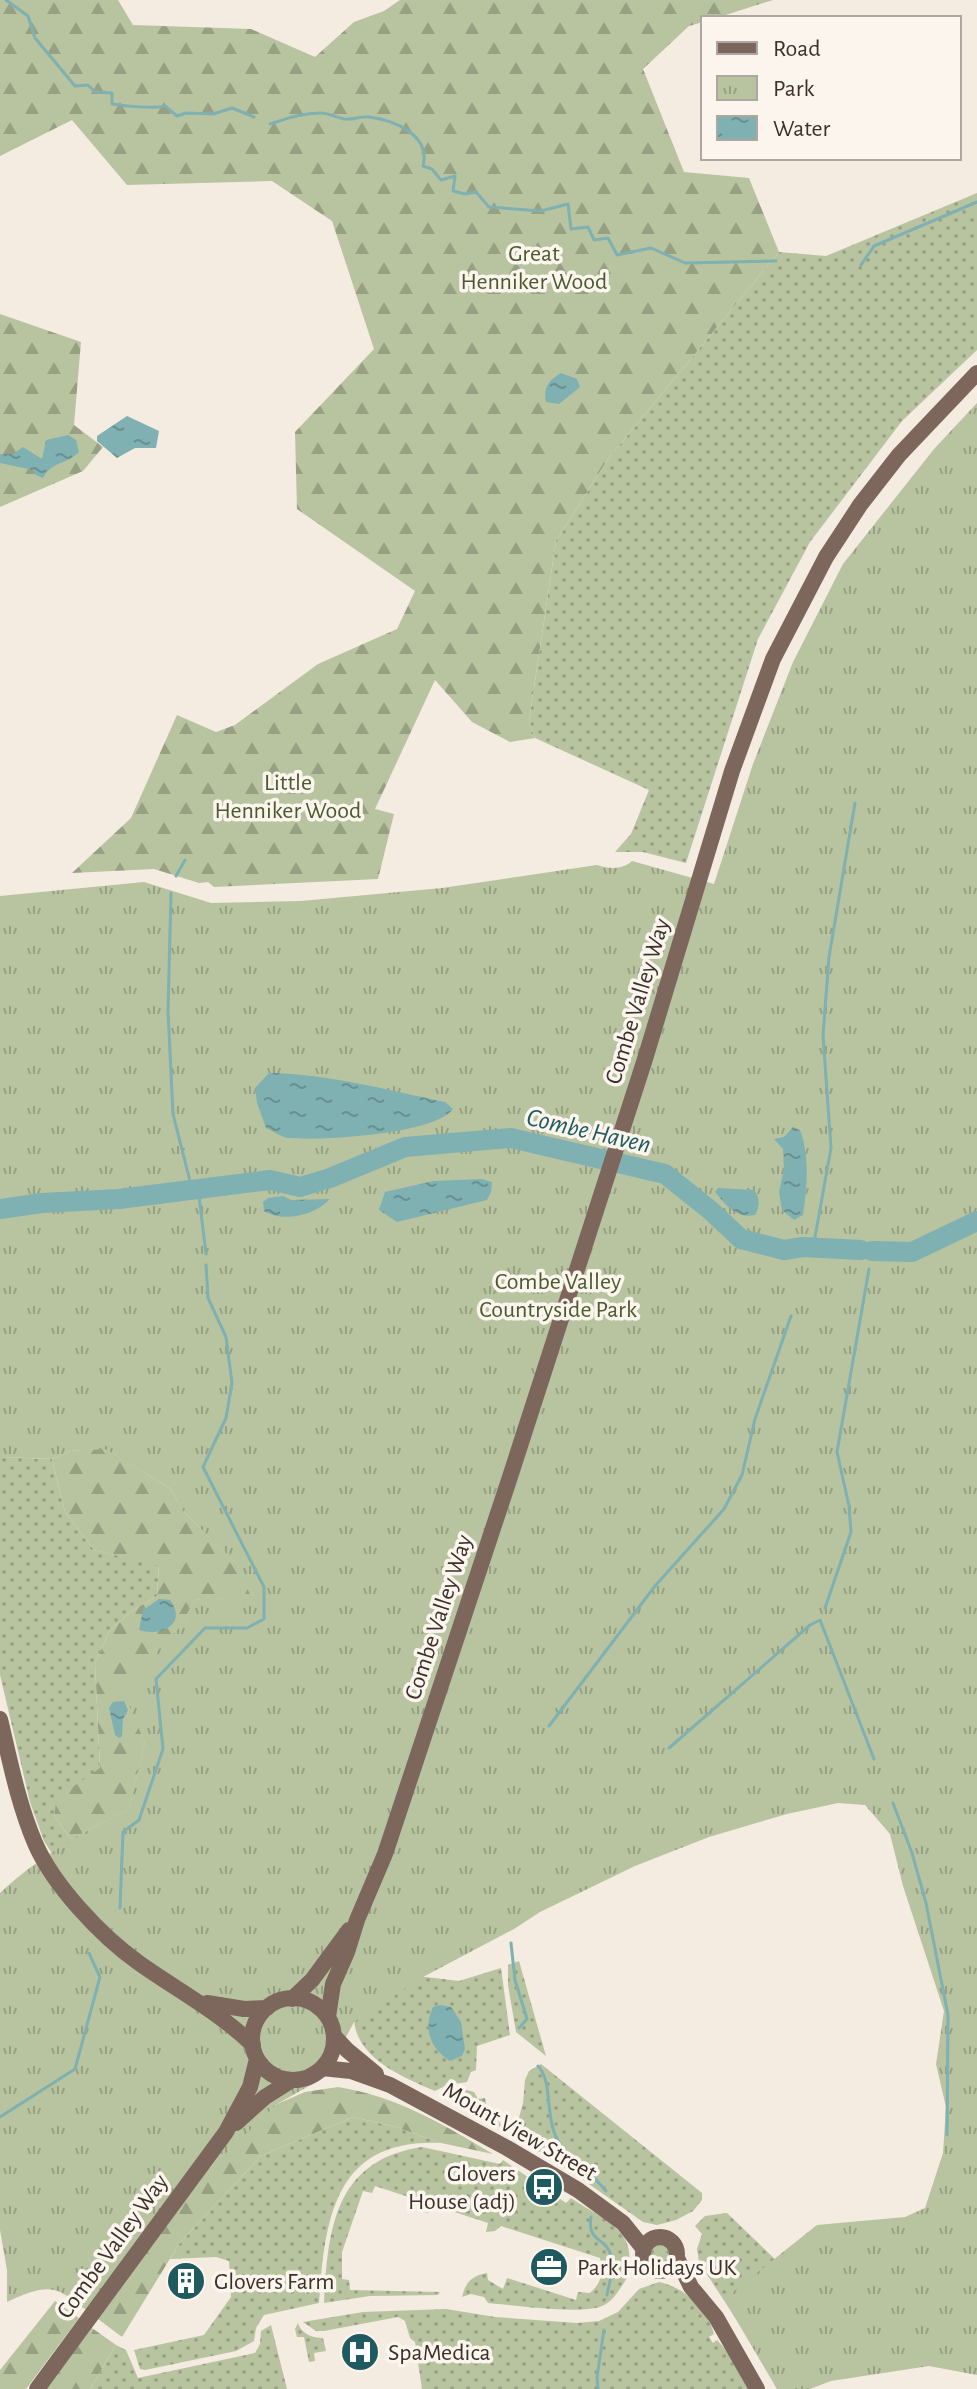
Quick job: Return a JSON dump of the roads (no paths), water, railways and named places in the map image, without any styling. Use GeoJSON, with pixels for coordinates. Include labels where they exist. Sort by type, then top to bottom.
{"type":"FeatureCollection","features":[{"type":"Feature","properties":{"kind":"main road","name":"Combe Valley Way"},"geometry":{"type":"LineString","coordinates":[[328,2017],[333,1984],[385,1854],[600,1199],[732,771],[773,659],[826,557],[860,505],[899,455],[977,373]]}},
{"type":"Feature","properties":{"kind":"main road"},"geometry":{"type":"LineString","coordinates":[[0,1719],[20,1804],[36,1846],[56,1877],[97,1926],[136,1961],[237,2029],[272,2074],[292,2080],[308,2077],[322,2068],[330,2057],[334,2036],[328,2017],[312,2003],[292,1999],[278,2001],[267,2008],[255,2025],[255,2052]]}},
{"type":"Feature","properties":{"kind":"main road","name":"Combe Valley Way"},"geometry":{"type":"LineString","coordinates":[[292,1999],[319,1972],[357,1920]]}},
{"type":"Feature","properties":{"kind":"main road"},"geometry":{"type":"LineString","coordinates":[[197,2001],[244,2009],[267,2008]]}},
{"type":"Feature","properties":{"kind":"main road","name":"Mount View Street"},"geometry":{"type":"LineString","coordinates":[[334,2036],[390,2085]]}},
{"type":"Feature","properties":{"kind":"main road","name":"Combe Valley Way"},"geometry":{"type":"LineString","coordinates":[[37,2389],[226,2132],[250,2087],[255,2052]]}},
{"type":"Feature","properties":{"kind":"main road","name":"Mount View Street"},"geometry":{"type":"LineString","coordinates":[[322,2068],[351,2071],[390,2085],[578,2190],[623,2223],[656,2237]]}},
{"type":"Feature","properties":{"kind":"main road","name":"Combe Valley Way"},"geometry":{"type":"LineString","coordinates":[[226,2132],[265,2097],[292,2080]]}},
{"type":"Feature","properties":{"kind":"main road","name":"Mount View Street"},"geometry":{"type":"LineString","coordinates":[[623,2223],[643,2248]]}},
{"type":"Feature","properties":{"kind":"main road"},"geometry":{"type":"LineString","coordinates":[[672,2264],[655,2270],[646,2265],[643,2248],[656,2237],[666,2237],[675,2243],[672,2264],[716,2317],[757,2389]]}},
{"type":"Feature","properties":{"kind":"water"},"geometry":{"type":"Polygon","coordinates":[[[561,373],[577,379],[580,387],[559,404],[546,402],[548,384],[561,373]]]}},
{"type":"Feature","properties":{"kind":"water"},"geometry":{"type":"Polygon","coordinates":[[[127,416],[159,431],[156,448],[135,448],[117,458],[97,441],[97,436],[127,416]]]}},
{"type":"Feature","properties":{"kind":"water"},"geometry":{"type":"Polygon","coordinates":[[[68,435],[76,440],[79,452],[51,469],[43,478],[33,470],[0,463],[0,454],[13,454],[23,447],[42,459],[46,440],[68,435]]]}},
{"type":"Feature","properties":{"kind":"water"},"geometry":{"type":"Polygon","coordinates":[[[269,1073],[358,1083],[445,1102],[453,1109],[442,1118],[402,1130],[350,1137],[289,1138],[266,1128],[257,1103],[255,1088],[269,1073]]]}},
{"type":"Feature","properties":{"kind":"water"},"geometry":{"type":"Polygon","coordinates":[[[793,1127],[800,1130],[807,1172],[803,1215],[794,1220],[782,1210],[779,1192],[784,1169],[783,1149],[774,1139],[784,1137],[793,1127]]]}},
{"type":"Feature","properties":{"kind":"water"},"geometry":{"type":"Polygon","coordinates":[[[482,1179],[492,1182],[487,1200],[397,1222],[379,1210],[385,1192],[433,1181],[482,1179]]]}},
{"type":"Feature","properties":{"kind":"water"},"geometry":{"type":"Polygon","coordinates":[[[718,1188],[754,1190],[759,1202],[755,1215],[742,1215],[732,1210],[715,1192],[718,1188]]]}},
{"type":"Feature","properties":{"kind":"water"},"geometry":{"type":"Polygon","coordinates":[[[283,1196],[291,1200],[330,1199],[299,1216],[272,1215],[264,1211],[263,1202],[268,1198],[283,1196]]]}},
{"type":"Feature","properties":{"kind":"water"},"geometry":{"type":"Polygon","coordinates":[[[159,1599],[170,1600],[175,1608],[174,1622],[170,1627],[156,1632],[139,1630],[143,1610],[159,1599]]]}},
{"type":"Feature","properties":{"kind":"water"},"geometry":{"type":"Polygon","coordinates":[[[124,1701],[128,1710],[119,1738],[115,1735],[109,1708],[113,1702],[124,1701]]]}},
{"type":"Feature","properties":{"kind":"water"},"geometry":{"type":"Polygon","coordinates":[[[433,2007],[451,2007],[461,2022],[465,2049],[462,2056],[450,2061],[430,2037],[430,2015],[433,2007]]]}},
{"type":"Feature","properties":{"kind":"waterway"},"geometry":{"type":"LineString","coordinates":[[6,0],[28,16],[35,38],[75,86],[88,85],[95,92],[112,93],[112,104],[165,106],[177,116],[186,113],[213,114],[232,108],[254,117]]}},
{"type":"Feature","properties":{"kind":"waterway"},"geometry":{"type":"LineString","coordinates":[[270,124],[320,113],[344,119],[369,117],[389,122],[416,138],[424,155],[423,166],[432,169],[441,180],[455,176],[453,191],[465,194],[476,192],[489,207],[541,211],[568,204],[571,229],[588,227],[594,240],[608,238],[617,255],[651,248],[685,263],[776,261]]}},
{"type":"Feature","properties":{"kind":"waterway"},"geometry":{"type":"LineString","coordinates":[[861,265],[874,246],[977,202]]}},
{"type":"Feature","properties":{"kind":"waterway"},"geometry":{"type":"LineString","coordinates":[[813,1248],[831,1148],[823,1035],[829,957],[855,803]]}},
{"type":"Feature","properties":{"kind":"waterway"},"geometry":{"type":"LineString","coordinates":[[176,876],[185,860]]}},
{"type":"Feature","properties":{"kind":"waterway"},"geometry":{"type":"LineString","coordinates":[[171,893],[168,1011],[173,1114],[192,1189]]}},
{"type":"Feature","properties":{"kind":"waterway","name":"Combe Haven"},"geometry":{"type":"LineString","coordinates":[[0,1209],[42,1203],[119,1199],[270,1180],[300,1187],[405,1147],[511,1138],[665,1174],[741,1239],[784,1250],[803,1247],[861,1250]]}},
{"type":"Feature","properties":{"kind":"waterway"},"geometry":{"type":"LineString","coordinates":[[198,1188],[206,1254]]}},
{"type":"Feature","properties":{"kind":"waterway","name":"Combe Haven"},"geometry":{"type":"LineString","coordinates":[[872,1251],[912,1252],[977,1221]]}},
{"type":"Feature","properties":{"kind":"waterway"},"geometry":{"type":"LineString","coordinates":[[120,1908],[123,1832],[139,1820],[163,1749],[156,1679],[205,1628],[247,1628],[264,1619],[264,1587],[203,1467],[226,1418],[232,1383],[226,1337],[208,1298],[206,1265]]}},
{"type":"Feature","properties":{"kind":"waterway"},"geometry":{"type":"LineString","coordinates":[[825,1608],[851,1532],[849,1506],[837,1452],[869,1269]]}},
{"type":"Feature","properties":{"kind":"waterway"},"geometry":{"type":"LineString","coordinates":[[549,1726],[655,1586],[724,1509],[742,1475],[755,1419],[791,1316]]}},
{"type":"Feature","properties":{"kind":"waterway"},"geometry":{"type":"LineString","coordinates":[[669,1748],[810,1625],[820,1620],[874,1759]]}},
{"type":"Feature","properties":{"kind":"waterway"},"geometry":{"type":"LineString","coordinates":[[893,1803],[926,1903],[948,2015],[947,2135]]}},
{"type":"Feature","properties":{"kind":"waterway"},"geometry":{"type":"LineString","coordinates":[[511,1943],[515,1980],[527,2019],[519,2028]]}},
{"type":"Feature","properties":{"kind":"waterway"},"geometry":{"type":"LineString","coordinates":[[0,2117],[75,2069],[100,1977],[89,1953]]}},
{"type":"Feature","properties":{"kind":"waterway"},"geometry":{"type":"LineString","coordinates":[[538,2066],[546,2081],[556,2137],[566,2152],[606,2191]]}},
{"type":"Feature","properties":{"kind":"waterway"},"geometry":{"type":"LineString","coordinates":[[591,2217],[592,2231],[608,2249],[612,2260],[607,2295]]}},
{"type":"Feature","properties":{"kind":"waterway"},"geometry":{"type":"LineString","coordinates":[[598,2389],[604,2330]]}},
{"type":"Feature","properties":{"kind":"place","name":"Glovers House (adj)"},"geometry":{"type":"Point","coordinates":[544,2187]}},
{"type":"Feature","properties":{"kind":"place","name":"Park Holidays UK"},"geometry":{"type":"Point","coordinates":[549,2267]}},
{"type":"Feature","properties":{"kind":"place","name":"Glovers Farm"},"geometry":{"type":"Point","coordinates":[186,2281]}},
{"type":"Feature","properties":{"kind":"place","name":"SpaMedica"},"geometry":{"type":"Point","coordinates":[360,2352]}},
{"type":"Feature","properties":{"kind":"park label","name":"Great Henniker Wood"},"geometry":{"type":"Point","coordinates":[534,267]}},
{"type":"Feature","properties":{"kind":"park label","name":"Little Henniker Wood"},"geometry":{"type":"Point","coordinates":[288,796]}},
{"type":"Feature","properties":{"kind":"park label","name":"Combe Valley Countryside Park"},"geometry":{"type":"Point","coordinates":[558,1295]}}]}
